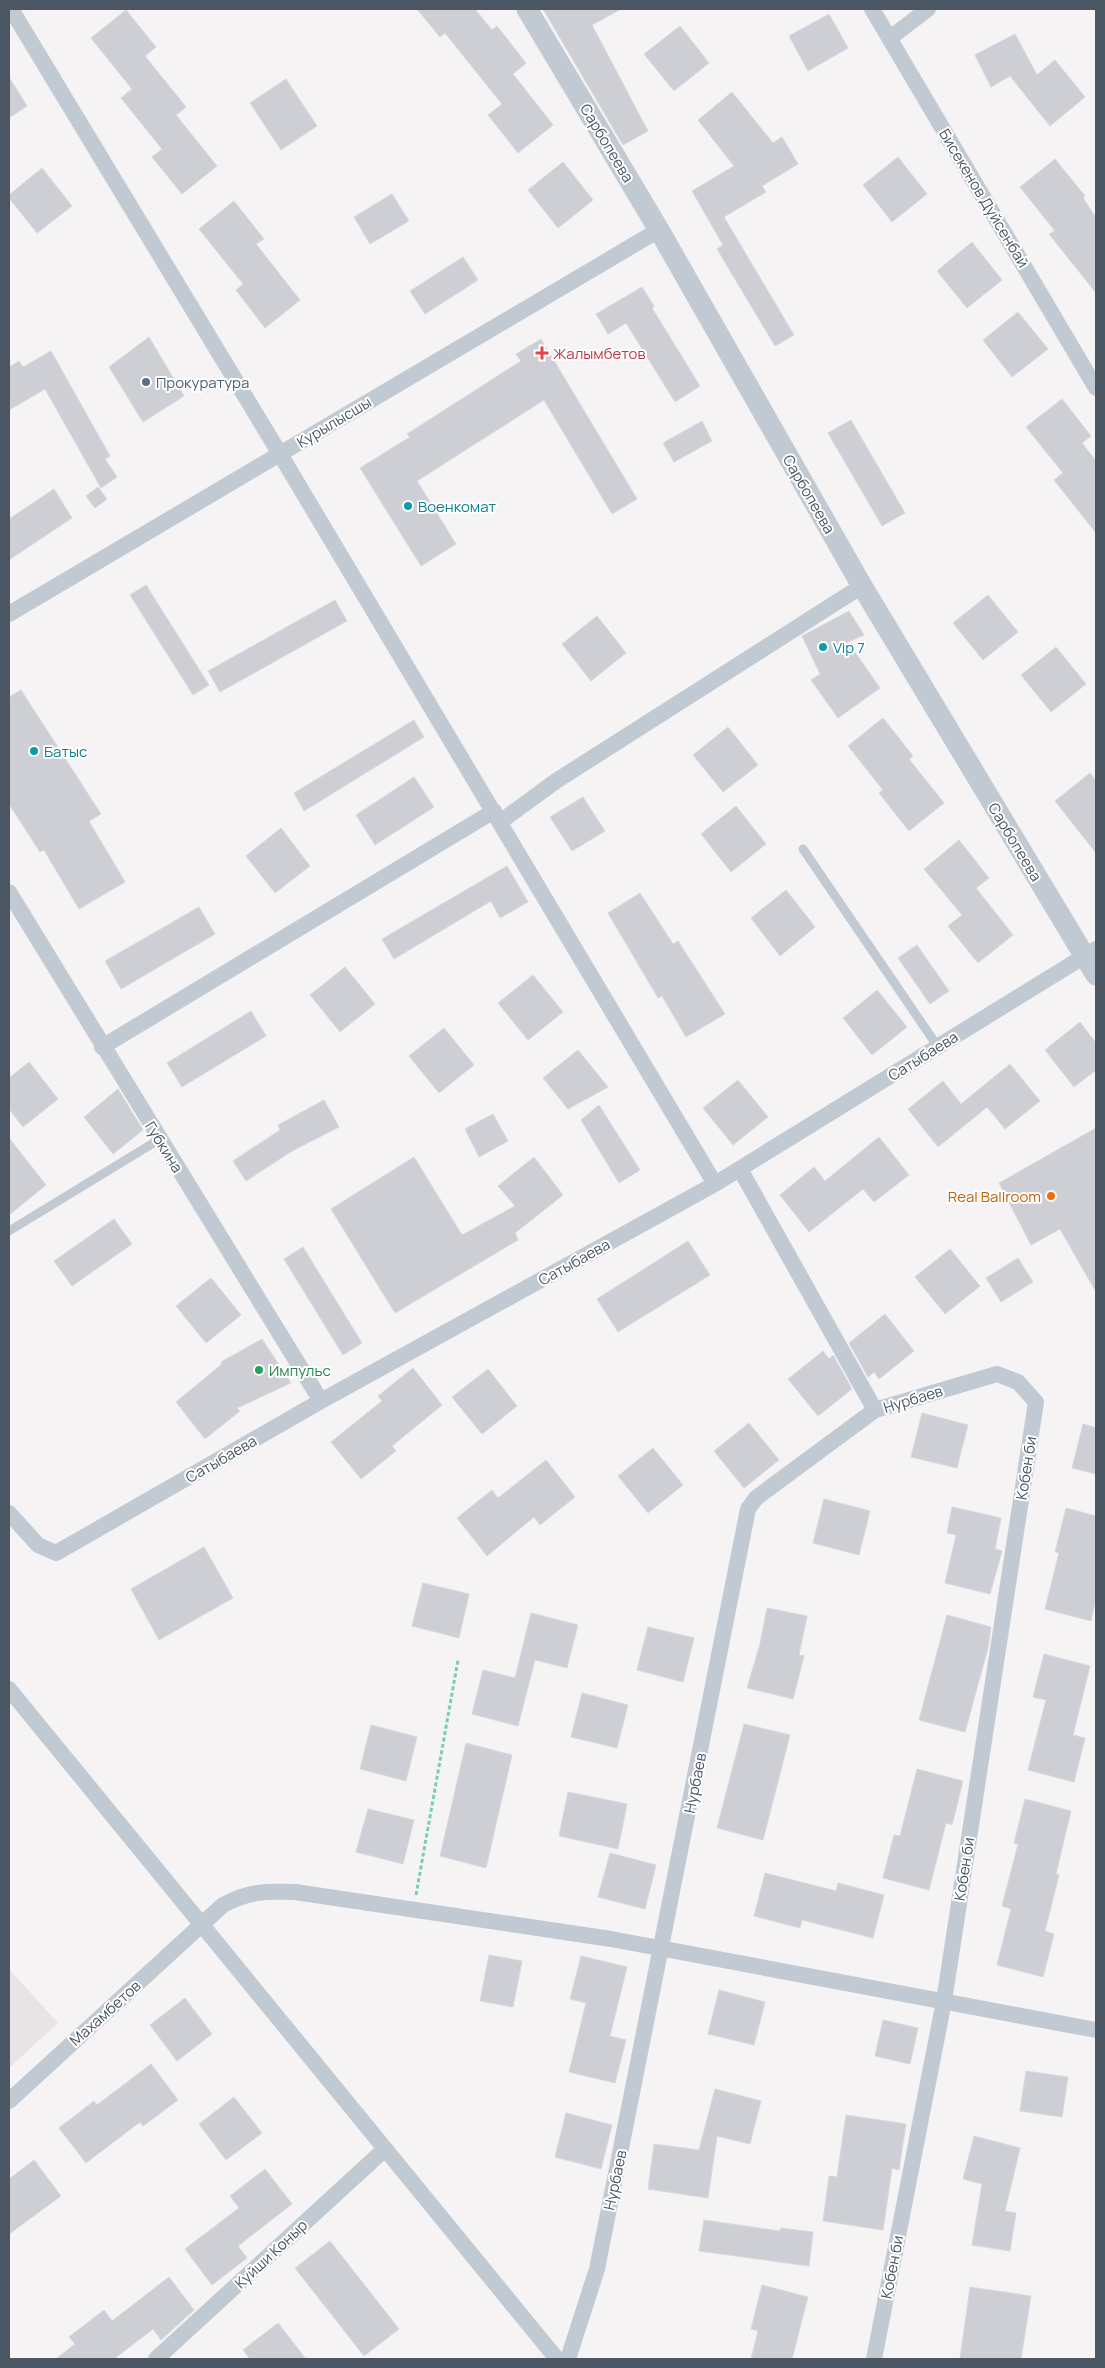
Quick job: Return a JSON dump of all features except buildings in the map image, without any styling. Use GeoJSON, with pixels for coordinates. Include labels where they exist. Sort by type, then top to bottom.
{"type":"FeatureCollection","features":[{"type":"Feature","properties":{"kind":"street","name":"Сарбопеева"},"geometry":{"type":"LineString","coordinates":[[527,9],[659,230],[862,586],[1090,953],[1096,975]]}},
{"type":"Feature","properties":{"kind":"street","name":"Бисекенов Дуйсенбай"},"geometry":{"type":"LineString","coordinates":[[872,9],[1096,388]]}},
{"type":"Feature","properties":{"kind":"street"},"geometry":{"type":"LineString","coordinates":[[890,38],[928,9]]}},
{"type":"Feature","properties":{"kind":"street"},"geometry":{"type":"LineString","coordinates":[[13,19],[280,454],[715,1184]]}},
{"type":"Feature","properties":{"kind":"street","name":"Курылысшы"},"geometry":{"type":"LineString","coordinates":[[9,614],[659,230]]}},
{"type":"Feature","properties":{"kind":"street"},"geometry":{"type":"LineString","coordinates":[[102,1046],[497,816],[862,586]]}},
{"type":"Feature","properties":{"kind":"street","name":"Губкина"},"geometry":{"type":"LineString","coordinates":[[9,892],[321,1401]]}},
{"type":"Feature","properties":{"kind":"street","name":"Сатыбаева"},"geometry":{"type":"LineString","coordinates":[[9,1513],[38,1545],[56,1553],[321,1401],[715,1184],[1090,953]]}},
{"type":"Feature","properties":{"kind":"street"},"geometry":{"type":"LineString","coordinates":[[740,1169],[875,1410]]}},
{"type":"Feature","properties":{"kind":"street","name":"Нурбаев"},"geometry":{"type":"LineString","coordinates":[[568,2359],[597,2269],[748,1509],[756,1498],[875,1410],[997,1374],[1018,1382]]}},
{"type":"Feature","properties":{"kind":"street","name":"Кобен би"},"geometry":{"type":"LineString","coordinates":[[874,2359],[944,2002],[1036,1402],[1018,1382]]}},
{"type":"Feature","properties":{"kind":"street"},"geometry":{"type":"LineString","coordinates":[[9,1689],[557,2359]]}},
{"type":"Feature","properties":{"kind":"street","name":"Махамбетов"},"geometry":{"type":"LineString","coordinates":[[9,2101],[223,1905],[242,1895],[264,1891],[295,1892],[662,1949],[1096,2030]]}},
{"type":"Feature","properties":{"kind":"street","name":"Куйши Коныр"},"geometry":{"type":"LineString","coordinates":[[156,2359],[385,2149]]}},
{"type":"Feature","properties":{"kind":"lane"},"geometry":{"type":"LineString","coordinates":[[803,849],[938,1047]]}},
{"type":"Feature","properties":{"kind":"lane"},"geometry":{"type":"LineString","coordinates":[[9,1231],[160,1139]]}},
{"type":"Feature","properties":{"kind":"path"},"geometry":{"type":"LineString","coordinates":[[414,1910],[458,1660]]}},
{"type":"Feature","properties":{"kind":"shaded area"},"geometry":{"type":"Polygon","coordinates":[[[9,1969],[58,2023],[9,2068],[9,1969]]]}},
{"type":"Feature","properties":{"kind":"place","name":"Жалымбетов"},"geometry":{"type":"Point","coordinates":[542,353]}},
{"type":"Feature","properties":{"kind":"place","name":"Прокуратура"},"geometry":{"type":"Point","coordinates":[146,382]}},
{"type":"Feature","properties":{"kind":"place","name":"Военкомат"},"geometry":{"type":"Point","coordinates":[408,506]}},
{"type":"Feature","properties":{"kind":"place","name":"Vip 7"},"geometry":{"type":"Point","coordinates":[823,647]}},
{"type":"Feature","properties":{"kind":"place","name":"Батыс"},"geometry":{"type":"Point","coordinates":[34,751]}},
{"type":"Feature","properties":{"kind":"place","name":"Real Ballroom"},"geometry":{"type":"Point","coordinates":[1051,1196]}},
{"type":"Feature","properties":{"kind":"place","name":"Импульс"},"geometry":{"type":"Point","coordinates":[259,1370]}}]}
